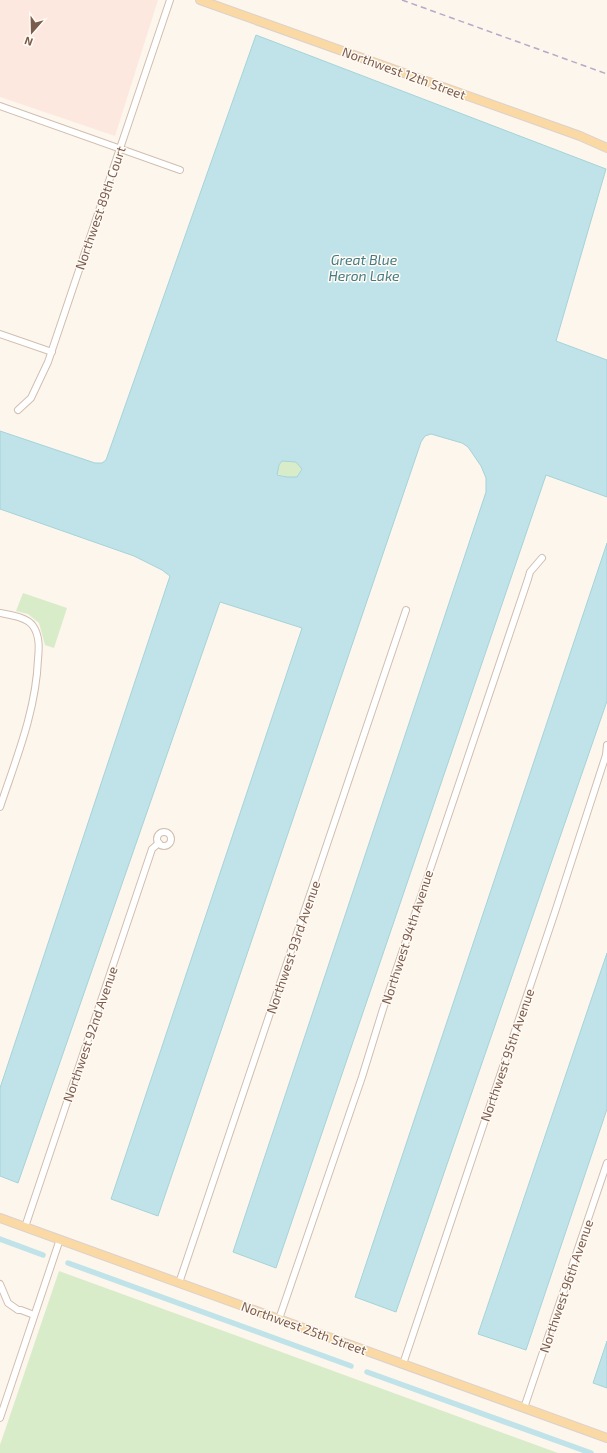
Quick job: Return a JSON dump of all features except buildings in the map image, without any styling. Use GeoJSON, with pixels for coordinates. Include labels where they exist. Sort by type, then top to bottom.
{"type":"FeatureCollection","features":[{"type":"Feature","properties":{"kind":"main road","name":"Northwest 12th Street"},"geometry":{"type":"LineString","coordinates":[[200,0],[573,133],[607,148]]}},
{"type":"Feature","properties":{"kind":"main road","name":"Northwest 25th Street"},"geometry":{"type":"LineString","coordinates":[[0,1218],[607,1438]]}},
{"type":"Feature","properties":{"kind":"street","name":"Northwest 89th Court"},"geometry":{"type":"LineString","coordinates":[[18,410],[32,398],[52,352],[170,0]]}},
{"type":"Feature","properties":{"kind":"street"},"geometry":{"type":"LineString","coordinates":[[0,106],[180,170]]}},
{"type":"Feature","properties":{"kind":"street"},"geometry":{"type":"LineString","coordinates":[[0,334],[52,352]]}},
{"type":"Feature","properties":{"kind":"street","name":"Northwest 94th Avenue"},"geometry":{"type":"LineString","coordinates":[[279,1319],[360,1084],[402,952],[530,572],[542,558]]}},
{"type":"Feature","properties":{"kind":"street","name":"Northwest 93rd Avenue"},"geometry":{"type":"LineString","coordinates":[[179,1283],[406,610]]}},
{"type":"Feature","properties":{"kind":"street"},"geometry":{"type":"LineString","coordinates":[[0,613],[19,618],[32,625],[36,631],[39,647],[36,691],[28,722],[1,798],[0,807]]}},
{"type":"Feature","properties":{"kind":"street","name":"Northwest 95th Avenue"},"geometry":{"type":"LineString","coordinates":[[404,1364],[555,912],[606,755],[607,745]]}},
{"type":"Feature","properties":{"kind":"street","name":"Northwest 92nd Avenue"},"geometry":{"type":"LineString","coordinates":[[25,1227],[152,849],[159,843]]}},
{"type":"Feature","properties":{"kind":"street","name":"Northwest 96th Avenue"},"geometry":{"type":"LineString","coordinates":[[524,1408],[607,1163]]}},
{"type":"Feature","properties":{"kind":"street"},"geometry":{"type":"LineString","coordinates":[[0,1418],[60,1239]]}},
{"type":"Feature","properties":{"kind":"street"},"geometry":{"type":"LineString","coordinates":[[0,1284],[8,1303],[12,1307],[34,1315]]}},
{"type":"Feature","properties":{"kind":"shaded area"},"geometry":{"type":"Polygon","coordinates":[[[0,0],[158,0],[115,136],[0,97],[0,0]]]}},
{"type":"Feature","properties":{"kind":"green space"},"geometry":{"type":"Polygon","coordinates":[[[282,461],[296,462],[302,468],[297,477],[287,477],[277,474],[279,465],[282,461]]]}},
{"type":"Feature","properties":{"kind":"green space"},"geometry":{"type":"Polygon","coordinates":[[[23,593],[67,608],[54,648],[45,645],[39,623],[28,614],[16,611],[23,593]]]}},
{"type":"Feature","properties":{"kind":"green space"},"geometry":{"type":"Polygon","coordinates":[[[59,1271],[558,1453],[0,1453],[0,1445],[59,1271]]]}},
{"type":"Feature","properties":{"kind":"water","name":"Great Blue Heron Lake"},"geometry":{"type":"Polygon","coordinates":[[[256,35],[606,169],[556,341],[607,360],[607,497],[546,475],[276,1268],[233,1252],[486,492],[486,478],[481,466],[468,447],[462,443],[431,434],[425,436],[421,442],[158,1216],[111,1199],[302,628],[220,602],[18,1183],[0,1176],[0,1088],[170,576],[162,570],[134,556],[0,509],[0,431],[95,463],[102,463],[106,460],[256,35]],[[282,461],[279,465],[277,475],[297,477],[302,469],[296,462],[282,461]]]}},
{"type":"Feature","properties":{"kind":"water"},"geometry":{"type":"Polygon","coordinates":[[[607,543],[607,701],[396,1312],[355,1297],[607,543]]]}},
{"type":"Feature","properties":{"kind":"water"},"geometry":{"type":"Polygon","coordinates":[[[607,953],[607,1109],[526,1350],[478,1334],[607,953]]]}},
{"type":"Feature","properties":{"kind":"water"},"geometry":{"type":"Polygon","coordinates":[[[607,1341],[607,1388],[593,1383],[607,1341]]]}},
{"type":"Feature","properties":{"kind":"waterway"},"geometry":{"type":"LineString","coordinates":[[0,1239],[43,1255]]}},
{"type":"Feature","properties":{"kind":"waterway"},"geometry":{"type":"LineString","coordinates":[[68,1263],[351,1366]]}},
{"type":"Feature","properties":{"kind":"waterway"},"geometry":{"type":"LineString","coordinates":[[367,1372],[591,1453]]}},
{"type":"Feature","properties":{"kind":"railway"},"geometry":{"type":"LineString","coordinates":[[402,0],[607,74]]}}]}
